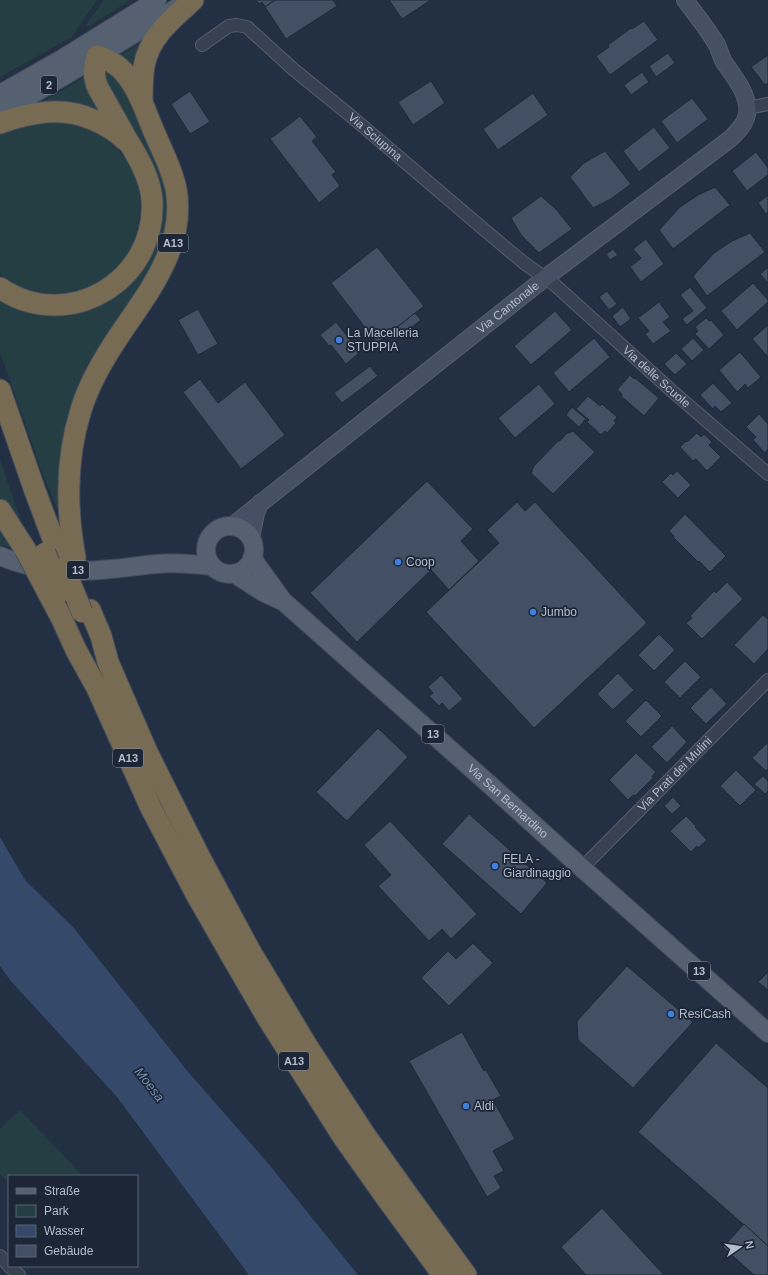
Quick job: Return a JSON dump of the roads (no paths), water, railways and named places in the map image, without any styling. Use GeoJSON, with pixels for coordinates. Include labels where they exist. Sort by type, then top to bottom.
{"type":"FeatureCollection","features":[{"type":"Feature","properties":{"kind":"highway","name":"A13"},"geometry":{"type":"LineString","coordinates":[[142,101],[144,66],[149,49],[157,35],[191,0]]}},
{"type":"Feature","properties":{"kind":"highway","name":"A13"},"geometry":{"type":"LineString","coordinates":[[0,288],[28,302],[62,305],[86,300],[96,296],[112,286],[127,273],[135,263],[144,246],[150,228],[152,214],[150,187],[146,175],[133,149],[98,88],[95,80],[94,72],[97,56],[112,62],[124,72],[142,101],[173,178],[177,201],[177,225],[175,237],[166,262],[101,365],[82,408],[73,443],[68,490],[71,530],[51,553]]}},
{"type":"Feature","properties":{"kind":"highway","name":"A13"},"geometry":{"type":"LineString","coordinates":[[0,123],[37,112],[70,112],[101,123],[123,138],[133,149]]}},
{"type":"Feature","properties":{"kind":"highway","name":"A13"},"geometry":{"type":"LineString","coordinates":[[0,390],[35,491],[51,553]]}},
{"type":"Feature","properties":{"kind":"highway","name":"A13"},"geometry":{"type":"LineString","coordinates":[[0,427],[76,614],[84,648],[97,688],[151,808],[256,999],[305,1078],[344,1138],[443,1275]]}},
{"type":"Feature","properties":{"kind":"highway","name":"A13"},"geometry":{"type":"LineString","coordinates":[[0,510],[80,577],[76,614],[108,662],[147,752],[228,911],[274,992],[311,1052],[407,1194],[466,1275]]}},
{"type":"Feature","properties":{"kind":"main road","name":"2"},"geometry":{"type":"LineString","coordinates":[[0,94],[62,59],[157,0]]}},
{"type":"Feature","properties":{"kind":"main road","name":"2"},"geometry":{"type":"LineString","coordinates":[[0,113],[191,0]]}},
{"type":"Feature","properties":{"kind":"main road","name":"A13"},"geometry":{"type":"LineString","coordinates":[[62,59],[81,55],[97,56],[103,33]]}},
{"type":"Feature","properties":{"kind":"main road"},"geometry":{"type":"LineString","coordinates":[[232,526],[243,530],[250,538],[254,548],[252,558],[245,568],[234,574],[218,572],[208,560],[206,545],[208,538],[218,528],[232,526]]}},
{"type":"Feature","properties":{"kind":"main road","name":"13"},"geometry":{"type":"LineString","coordinates":[[158,564],[206,545]]}},
{"type":"Feature","properties":{"kind":"main road","name":"13"},"geometry":{"type":"LineString","coordinates":[[0,556],[19,563],[40,567],[74,570],[110,570],[158,564],[196,564],[212,566]]}},
{"type":"Feature","properties":{"kind":"main road","name":"Via San Bernardino"},"geometry":{"type":"LineString","coordinates":[[252,558],[283,601],[768,1033]]}},
{"type":"Feature","properties":{"kind":"main road","name":"Via San Bernardino"},"geometry":{"type":"LineString","coordinates":[[234,574],[264,592],[283,601]]}},
{"type":"Feature","properties":{"kind":"street"},"geometry":{"type":"LineString","coordinates":[[673,0],[704,45],[723,60]]}},
{"type":"Feature","properties":{"kind":"street"},"geometry":{"type":"LineString","coordinates":[[685,0],[717,46],[723,60],[740,86],[747,108],[768,104]]}},
{"type":"Feature","properties":{"kind":"street","name":"Via Sciupina"},"geometry":{"type":"LineString","coordinates":[[202,45],[229,26],[237,25],[247,27],[293,69],[524,263],[545,278]]}},
{"type":"Feature","properties":{"kind":"street","name":"Via Cantonale"},"geometry":{"type":"LineString","coordinates":[[232,526],[545,278],[730,140],[744,124],[747,115],[747,108]]}},
{"type":"Feature","properties":{"kind":"street","name":"Via delle Scuole"},"geometry":{"type":"LineString","coordinates":[[545,278],[555,285],[672,391],[768,474]]}},
{"type":"Feature","properties":{"kind":"street"},"geometry":{"type":"LineString","coordinates":[[250,538],[260,503]]}},
{"type":"Feature","properties":{"kind":"street","name":"Via Prati dei Mulini"},"geometry":{"type":"LineString","coordinates":[[582,868],[768,680]]}},
{"type":"Feature","properties":{"kind":"street"},"geometry":{"type":"LineString","coordinates":[[0,1256],[8,1265]]}},
{"type":"Feature","properties":{"kind":"street"},"geometry":{"type":"LineString","coordinates":[[10,1267],[19,1275]]}},
{"type":"Feature","properties":{"kind":"water","name":"Moesa"},"geometry":{"type":"Polygon","coordinates":[[[0,837],[25,880],[73,927],[189,1073],[267,1162],[358,1275],[249,1275],[117,1097],[10,980],[0,966],[0,837]]]}},
{"type":"Feature","properties":{"kind":"place","name":"La Macelleria STUPPIA"},"geometry":{"type":"Point","coordinates":[339,340]}},
{"type":"Feature","properties":{"kind":"place","name":"Coop"},"geometry":{"type":"Point","coordinates":[398,562]}},
{"type":"Feature","properties":{"kind":"place","name":"Jumbo"},"geometry":{"type":"Point","coordinates":[533,612]}},
{"type":"Feature","properties":{"kind":"place","name":"FELA - Giardinaggio"},"geometry":{"type":"Point","coordinates":[495,866]}},
{"type":"Feature","properties":{"kind":"place","name":"ResiCash"},"geometry":{"type":"Point","coordinates":[671,1014]}},
{"type":"Feature","properties":{"kind":"place","name":"Aldi"},"geometry":{"type":"Point","coordinates":[466,1106]}}]}
